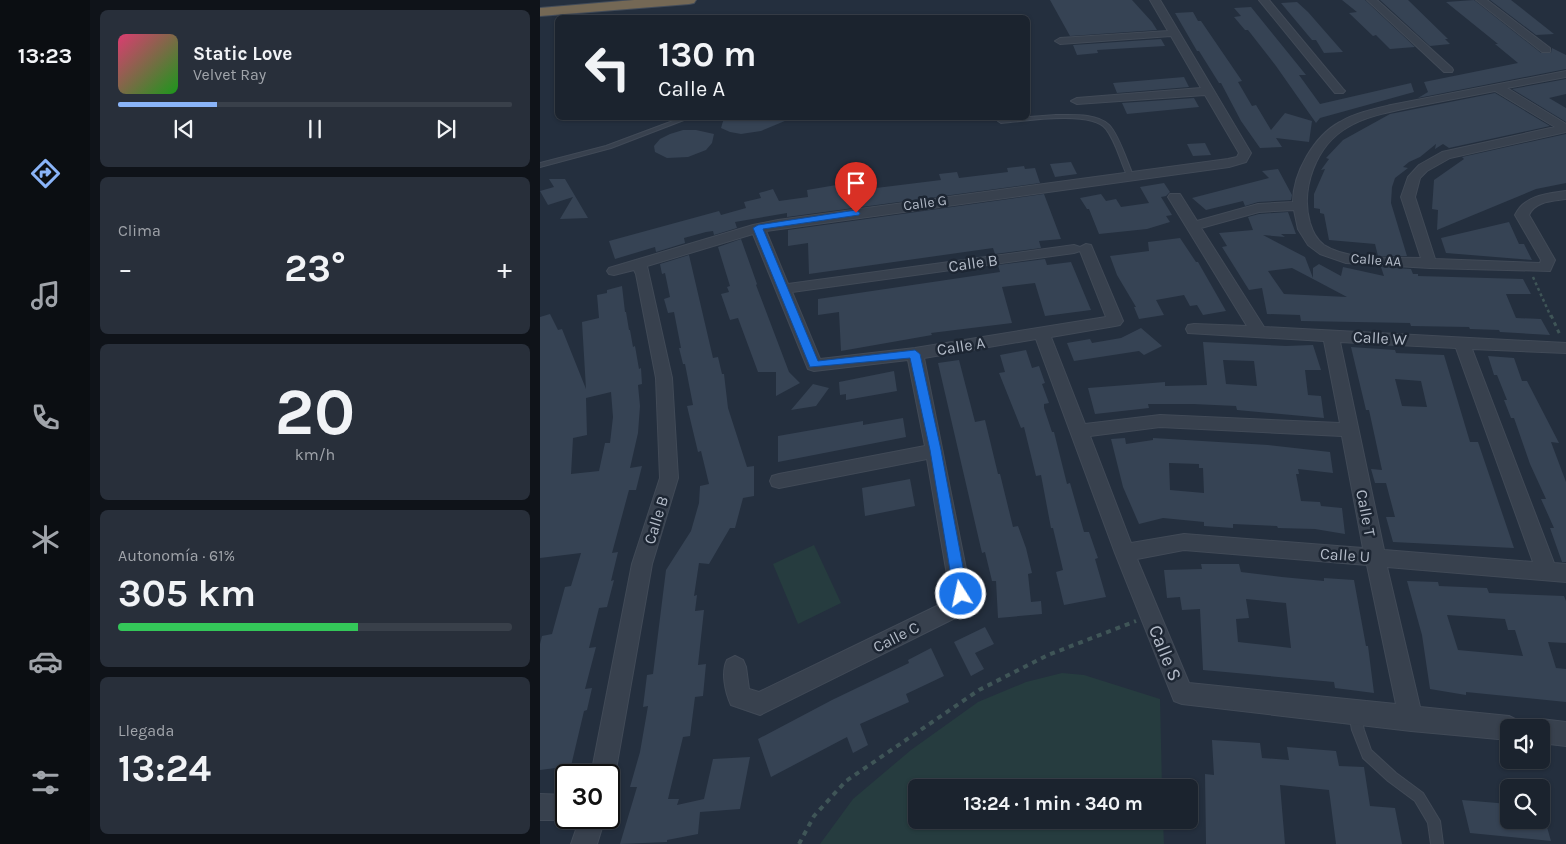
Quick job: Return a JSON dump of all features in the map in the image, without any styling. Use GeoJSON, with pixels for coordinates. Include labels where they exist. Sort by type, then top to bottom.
{"type":"FeatureCollection","features":[{"type":"Feature","properties":{"kind":"highway"},"geometry":{"type":"LineString","coordinates":[[540,3],[580,0]]}},
{"type":"Feature","properties":{"kind":"highway"},"geometry":{"type":"LineString","coordinates":[[540,12],[689,0]]}},
{"type":"Feature","properties":{"kind":"street"},"geometry":{"type":"LineString","coordinates":[[1077,101],[1210,91],[1155,0]]}},
{"type":"Feature","properties":{"kind":"street"},"geometry":{"type":"LineString","coordinates":[[1264,0],[1339,91]]}},
{"type":"Feature","properties":{"kind":"street"},"geometry":{"type":"LineString","coordinates":[[1372,0],[1448,70]]}},
{"type":"Feature","properties":{"kind":"street"},"geometry":{"type":"LineString","coordinates":[[1481,0],[1546,50]]}},
{"type":"Feature","properties":{"kind":"street"},"geometry":{"type":"LineString","coordinates":[[1060,40],[1175,33]]}},
{"type":"Feature","properties":{"kind":"street","name":"Calle AA"},"geometry":{"type":"LineString","coordinates":[[1566,74],[1397,107],[1344,124],[1327,136],[1307,171],[1302,184],[1300,206],[1309,240],[1319,249],[1346,258],[1430,264],[1545,268],[1548,260],[1522,215],[1524,208],[1531,203],[1566,194]]}},
{"type":"Feature","properties":{"kind":"street"},"geometry":{"type":"LineString","coordinates":[[1498,87],[1565,128]]}},
{"type":"Feature","properties":{"kind":"street","name":"Calle G"},"geometry":{"type":"LineString","coordinates":[[614,271],[758,228],[1130,175],[1229,163],[1242,159],[1245,153],[1210,91]]}},
{"type":"Feature","properties":{"kind":"street"},"geometry":{"type":"LineString","coordinates":[[1430,264],[1408,197],[1414,177],[1423,168],[1446,155],[1565,128]]}},
{"type":"Feature","properties":{"kind":"street"},"geometry":{"type":"LineString","coordinates":[[1175,197],[1258,332]]}},
{"type":"Feature","properties":{"kind":"street"},"geometry":{"type":"LineString","coordinates":[[1193,226],[1258,208],[1300,206]]}},
{"type":"Feature","properties":{"kind":"street","name":"Calle A"},"geometry":{"type":"LineString","coordinates":[[758,228],[814,365],[915,354],[1115,321],[1080,248]]}},
{"type":"Feature","properties":{"kind":"street","name":"Calle B"},"geometry":{"type":"LineString","coordinates":[[783,289],[1080,248]]}},
{"type":"Feature","properties":{"kind":"street","name":"Calle B"},"geometry":{"type":"LineString","coordinates":[[605,764],[642,564],[669,478],[664,378],[643,274],[639,264]]}},
{"type":"Feature","properties":{"kind":"street","name":"Calle W"},"geometry":{"type":"LineString","coordinates":[[1194,328],[1462,343],[1564,343]]}},
{"type":"Feature","properties":{"kind":"street","name":"Calle S"},"geometry":{"type":"LineString","coordinates":[[1042,333],[1125,553],[1182,693],[1500,727]]}},
{"type":"Feature","properties":{"kind":"street","name":"Calle T"},"geometry":{"type":"LineString","coordinates":[[1331,335],[1375,557],[1411,719]]}},
{"type":"Feature","properties":{"kind":"street"},"geometry":{"type":"LineString","coordinates":[[1462,343],[1556,572]]}},
{"type":"Feature","properties":{"kind":"street","name":"Calle C"},"geometry":{"type":"LineString","coordinates":[[735,667],[739,697],[760,704],[948,611],[961,594],[935,450],[915,354]]}},
{"type":"Feature","properties":{"kind":"street"},"geometry":{"type":"LineString","coordinates":[[1079,432],[1160,421],[1350,430]]}},
{"type":"Feature","properties":{"kind":"street"},"geometry":{"type":"LineString","coordinates":[[779,481],[935,450]]}},
{"type":"Feature","properties":{"kind":"street","name":"Calle U"},"geometry":{"type":"LineString","coordinates":[[1125,553],[1184,542],[1556,572]]}},
{"type":"Feature","properties":{"kind":"street"},"geometry":{"type":"LineString","coordinates":[[1550,732],[1566,734]]}},
{"type":"Feature","properties":{"kind":"street"},"geometry":{"type":"LineString","coordinates":[[540,807],[555,807]]}},
{"type":"Feature","properties":{"kind":"street"},"geometry":{"type":"LineString","coordinates":[[584,844],[589,829]]}},
{"type":"Feature","properties":{"kind":"lane"},"geometry":{"type":"LineString","coordinates":[[1030,119],[1050,117],[1098,120],[1108,127],[1130,175]]}},
{"type":"Feature","properties":{"kind":"lane"},"geometry":{"type":"LineString","coordinates":[[540,165],[615,145],[679,120]]}},
{"type":"Feature","properties":{"kind":"lane"},"geometry":{"type":"LineString","coordinates":[[1001,121],[1013,120]]}},
{"type":"Feature","properties":{"kind":"lane"},"geometry":{"type":"LineString","coordinates":[[1355,713],[1358,730],[1367,754],[1419,798],[1434,821],[1437,844]]}},
{"type":"Feature","properties":{"kind":"path"},"geometry":{"type":"LineString","coordinates":[[1528,267],[1564,343]]}},
{"type":"Feature","properties":{"kind":"path"},"geometry":{"type":"LineString","coordinates":[[799,844],[814,816],[846,781],[979,690],[1048,655],[1128,623],[1151,618]]}},
{"type":"Feature","properties":{"kind":"green space"},"geometry":{"type":"Polygon","coordinates":[[[814,545],[841,603],[798,624],[773,564],[814,545]]]}},
{"type":"Feature","properties":{"kind":"green space"},"geometry":{"type":"Polygon","coordinates":[[[1062,673],[1084,675],[1160,699],[1162,779],[908,779],[908,829],[1163,829],[1164,844],[820,844],[853,799],[911,750],[978,702],[1026,682],[1062,673]]]}},
{"type":"Feature","properties":{"kind":"building"},"geometry":{"type":"Polygon","coordinates":[[[1050,0],[1132,0],[1157,30],[1070,36],[1050,0]]]}},
{"type":"Feature","properties":{"kind":"building"},"geometry":{"type":"Polygon","coordinates":[[[1342,0],[1365,0],[1415,47],[1390,49],[1349,13],[1357,12],[1342,0]]]}},
{"type":"Feature","properties":{"kind":"building"},"geometry":{"type":"Polygon","coordinates":[[[1380,0],[1408,0],[1448,39],[1445,39],[1450,44],[1430,46],[1380,0]]]}},
{"type":"Feature","properties":{"kind":"building"},"geometry":{"type":"Polygon","coordinates":[[[1474,0],[1541,53],[1551,53],[1552,48],[1566,55],[1566,69],[1418,98],[1428,92],[1424,82],[1518,63],[1495,44],[1498,44],[1446,2],[1474,0]]]}},
{"type":"Feature","properties":{"kind":"building"},"geometry":{"type":"Polygon","coordinates":[[[1490,0],[1511,0],[1554,34],[1536,35],[1490,0]]]}},
{"type":"Feature","properties":{"kind":"building"},"geometry":{"type":"Polygon","coordinates":[[[1297,2],[1343,52],[1324,53],[1316,40],[1312,40],[1281,3],[1297,2]]]}},
{"type":"Feature","properties":{"kind":"building"},"geometry":{"type":"Polygon","coordinates":[[[1251,7],[1306,75],[1299,75],[1320,104],[1411,83],[1414,92],[1320,118],[1316,123],[1276,66],[1248,30],[1245,30],[1234,17],[1241,16],[1234,8],[1251,7]]]}},
{"type":"Feature","properties":{"kind":"building"},"geometry":{"type":"Polygon","coordinates":[[[1193,12],[1242,81],[1238,82],[1252,106],[1256,105],[1271,130],[1285,113],[1312,121],[1309,142],[1276,138],[1282,147],[1260,148],[1241,121],[1221,83],[1219,83],[1199,51],[1197,51],[1175,13],[1193,12]]]}},
{"type":"Feature","properties":{"kind":"building"},"geometry":{"type":"Polygon","coordinates":[[[1161,39],[1165,46],[1097,50],[1098,53],[1077,55],[1073,45],[1161,39]]]}},
{"type":"Feature","properties":{"kind":"building"},"geometry":{"type":"Polygon","coordinates":[[[1184,77],[1189,87],[1117,93],[1113,83],[1184,77]]]}},
{"type":"Feature","properties":{"kind":"building"},"geometry":{"type":"Polygon","coordinates":[[[1566,79],[1566,94],[1549,98],[1566,108],[1566,122],[1512,89],[1566,79]]]}},
{"type":"Feature","properties":{"kind":"building"},"geometry":{"type":"Polygon","coordinates":[[[1495,93],[1550,126],[1449,148],[1443,144],[1435,149],[1436,144],[1420,157],[1403,167],[1408,168],[1395,178],[1392,187],[1391,203],[1407,256],[1378,256],[1375,244],[1329,240],[1324,214],[1320,213],[1320,209],[1314,208],[1314,194],[1325,169],[1321,170],[1329,159],[1326,158],[1343,140],[1390,114],[1495,93]]]}},
{"type":"Feature","properties":{"kind":"building"},"geometry":{"type":"Polygon","coordinates":[[[1194,98],[1199,107],[1127,114],[1122,103],[1194,98]]]}},
{"type":"Feature","properties":{"kind":"building"},"geometry":{"type":"Polygon","coordinates":[[[723,120],[787,120],[761,131],[741,134],[721,128],[723,120]]]}},
{"type":"Feature","properties":{"kind":"building"},"geometry":{"type":"Polygon","coordinates":[[[683,130],[696,130],[714,134],[712,143],[706,150],[688,157],[667,158],[655,152],[654,146],[660,139],[683,130]]]}},
{"type":"Feature","properties":{"kind":"building"},"geometry":{"type":"Polygon","coordinates":[[[1566,134],[1566,183],[1536,189],[1437,230],[1438,210],[1432,209],[1434,180],[1464,159],[1462,157],[1566,134]]]}},
{"type":"Feature","properties":{"kind":"building"},"geometry":{"type":"Polygon","coordinates":[[[1205,143],[1211,155],[1193,156],[1187,144],[1205,143]]]}},
{"type":"Feature","properties":{"kind":"building"},"geometry":{"type":"Polygon","coordinates":[[[1071,162],[1077,174],[1055,177],[1050,164],[1071,162]]]}},
{"type":"Feature","properties":{"kind":"building"},"geometry":{"type":"Polygon","coordinates":[[[1024,166],[1025,169],[1035,168],[1040,183],[787,217],[787,213],[735,222],[737,228],[714,235],[713,231],[706,232],[684,238],[685,243],[656,252],[655,247],[615,259],[609,241],[719,211],[721,215],[746,208],[744,202],[761,198],[759,193],[773,189],[779,201],[808,197],[807,190],[848,183],[847,176],[863,174],[864,184],[868,184],[868,189],[941,180],[939,174],[957,172],[959,178],[1008,172],[1007,168],[1024,166]]]}},
{"type":"Feature","properties":{"kind":"building"},"geometry":{"type":"Polygon","coordinates":[[[1278,169],[1292,195],[1291,200],[1258,202],[1245,206],[1243,201],[1206,210],[1192,198],[1269,178],[1262,171],[1278,169]]]}},
{"type":"Feature","properties":{"kind":"building"},"geometry":{"type":"Polygon","coordinates":[[[549,179],[565,179],[588,218],[560,219],[573,197],[548,205],[540,191],[554,187],[549,179]]]}},
{"type":"Feature","properties":{"kind":"building"},"geometry":{"type":"Polygon","coordinates":[[[1164,183],[1170,192],[1166,196],[1161,197],[1172,215],[1166,216],[1170,222],[1147,229],[1099,234],[1089,209],[1087,209],[1080,198],[1101,194],[1106,201],[1116,199],[1121,207],[1149,203],[1140,187],[1164,183]]]}},
{"type":"Feature","properties":{"kind":"building"},"geometry":{"type":"Polygon","coordinates":[[[1044,194],[1061,239],[1039,241],[1041,248],[995,254],[993,248],[809,274],[808,243],[788,246],[788,230],[1044,194]]]}},
{"type":"Feature","properties":{"kind":"building"},"geometry":{"type":"Polygon","coordinates":[[[1288,212],[1296,234],[1281,234],[1285,237],[1263,235],[1305,257],[1313,278],[1313,268],[1319,264],[1341,276],[1343,267],[1384,276],[1381,267],[1411,269],[1413,274],[1418,274],[1418,276],[1523,279],[1531,294],[1506,294],[1516,318],[1541,319],[1550,335],[1500,332],[1499,330],[1470,329],[1469,327],[1411,326],[1410,323],[1301,321],[1300,315],[1267,314],[1262,288],[1249,290],[1222,247],[1227,246],[1219,233],[1253,230],[1248,217],[1259,214],[1288,212]],[[1292,268],[1268,271],[1284,294],[1347,297],[1292,268]]]}},
{"type":"Feature","properties":{"kind":"building"},"geometry":{"type":"Polygon","coordinates":[[[1509,222],[1519,244],[1524,244],[1532,260],[1446,253],[1441,238],[1509,222]]]}},
{"type":"Feature","properties":{"kind":"building"},"geometry":{"type":"Polygon","coordinates":[[[1180,238],[1196,262],[1198,262],[1226,311],[1203,315],[1197,305],[1190,306],[1184,295],[1156,300],[1164,315],[1139,319],[1134,307],[1136,307],[1117,275],[1110,256],[1149,251],[1148,242],[1180,238]]]}},
{"type":"Feature","properties":{"kind":"building"},"geometry":{"type":"Polygon","coordinates":[[[741,239],[756,285],[789,372],[800,383],[776,396],[776,372],[758,372],[738,318],[730,320],[721,294],[729,292],[727,287],[730,286],[718,247],[741,239]]]}},
{"type":"Feature","properties":{"kind":"building"},"geometry":{"type":"Polygon","coordinates":[[[689,255],[713,358],[718,357],[722,374],[724,374],[728,408],[747,467],[754,466],[754,496],[743,498],[735,528],[730,528],[709,564],[699,563],[694,596],[697,595],[695,611],[704,610],[698,665],[706,664],[703,696],[695,697],[690,736],[683,737],[668,799],[679,799],[677,805],[704,799],[713,759],[750,757],[740,809],[700,812],[698,834],[667,840],[667,842],[620,844],[637,787],[630,787],[640,752],[648,706],[643,707],[647,675],[653,674],[666,570],[691,531],[699,503],[700,486],[709,484],[701,451],[698,452],[687,406],[693,405],[685,364],[683,364],[679,348],[681,348],[674,312],[668,313],[664,299],[670,297],[665,273],[662,274],[660,264],[689,255]]]}},
{"type":"Feature","properties":{"kind":"building"},"geometry":{"type":"Polygon","coordinates":[[[1045,259],[1047,265],[1071,262],[1091,310],[1045,316],[1035,283],[1002,287],[1012,323],[931,333],[932,335],[841,351],[839,312],[818,315],[818,299],[1000,272],[998,265],[1045,259]]]}},
{"type":"Feature","properties":{"kind":"building"},"geometry":{"type":"Polygon","coordinates":[[[622,286],[629,330],[633,347],[635,346],[639,369],[641,368],[642,384],[638,385],[640,406],[638,433],[630,468],[642,466],[636,490],[629,490],[612,553],[618,552],[611,581],[614,580],[607,607],[599,608],[589,648],[596,647],[585,689],[592,688],[587,710],[584,711],[571,764],[555,764],[555,768],[540,770],[540,644],[542,636],[552,634],[565,587],[571,586],[581,553],[540,558],[540,317],[550,314],[558,330],[562,329],[586,389],[582,322],[599,318],[597,295],[607,293],[607,290],[622,286]],[[611,392],[586,398],[587,435],[573,438],[571,474],[599,471],[605,443],[610,443],[613,417],[611,392]]]}},
{"type":"Feature","properties":{"kind":"building"},"geometry":{"type":"Polygon","coordinates":[[[1141,328],[1162,346],[1144,355],[1139,351],[1074,361],[1067,343],[1090,339],[1092,343],[1121,338],[1141,328]]]}},
{"type":"Feature","properties":{"kind":"building"},"geometry":{"type":"Polygon","coordinates":[[[1203,342],[1286,346],[1313,345],[1321,370],[1305,370],[1308,395],[1321,396],[1324,418],[1237,410],[1236,406],[1193,404],[1148,404],[1149,408],[1095,414],[1088,388],[1165,382],[1165,386],[1207,385],[1203,342]],[[1223,360],[1226,384],[1257,386],[1254,361],[1223,360]]]}},
{"type":"Feature","properties":{"kind":"building"},"geometry":{"type":"Polygon","coordinates":[[[1351,347],[1395,350],[1396,353],[1444,355],[1470,442],[1478,442],[1514,548],[1393,542],[1386,517],[1395,517],[1386,483],[1375,483],[1371,469],[1382,470],[1369,410],[1366,410],[1351,347]],[[1395,379],[1402,406],[1427,407],[1421,381],[1395,379]]]}},
{"type":"Feature","properties":{"kind":"building"},"geometry":{"type":"Polygon","coordinates":[[[1026,350],[1032,368],[1039,366],[1045,383],[1042,384],[1049,403],[1044,404],[1044,408],[1052,432],[1054,432],[1067,484],[1070,483],[1084,532],[1089,532],[1098,558],[1095,559],[1106,597],[1064,605],[1056,572],[1063,570],[1053,528],[1051,528],[1041,475],[1036,476],[1024,427],[1021,428],[999,373],[1005,372],[1000,355],[1026,350]]]}},
{"type":"Feature","properties":{"kind":"building"},"geometry":{"type":"Polygon","coordinates":[[[1488,356],[1514,358],[1522,381],[1527,381],[1559,443],[1551,442],[1566,482],[1566,562],[1562,562],[1550,528],[1554,528],[1541,499],[1546,499],[1530,464],[1514,418],[1511,418],[1504,400],[1507,400],[1497,375],[1494,375],[1488,356]]]}},
{"type":"Feature","properties":{"kind":"building"},"geometry":{"type":"Polygon","coordinates":[[[959,360],[975,422],[985,420],[1013,527],[1018,526],[1026,548],[1032,573],[1028,574],[1031,602],[1041,601],[1042,614],[998,618],[996,581],[992,581],[985,552],[982,553],[938,363],[959,360]]]}},
{"type":"Feature","properties":{"kind":"building"},"geometry":{"type":"Polygon","coordinates":[[[894,371],[897,391],[846,400],[846,394],[840,395],[839,382],[894,371]]]}},
{"type":"Feature","properties":{"kind":"building"},"geometry":{"type":"Polygon","coordinates":[[[813,384],[829,388],[816,406],[791,410],[813,384]]]}},
{"type":"Feature","properties":{"kind":"building"},"geometry":{"type":"Polygon","coordinates":[[[903,418],[906,437],[778,462],[778,436],[863,421],[863,425],[903,418]]]}},
{"type":"Feature","properties":{"kind":"building"},"geometry":{"type":"Polygon","coordinates":[[[1125,438],[1126,444],[1153,440],[1153,438],[1268,445],[1330,452],[1333,473],[1298,469],[1299,474],[1296,474],[1301,501],[1320,502],[1321,506],[1342,508],[1345,534],[1315,529],[1278,528],[1277,526],[1233,524],[1233,528],[1204,526],[1204,522],[1163,518],[1139,524],[1123,487],[1111,439],[1125,438]],[[1169,463],[1170,490],[1204,493],[1203,468],[1199,468],[1199,464],[1169,463]]]}},
{"type":"Feature","properties":{"kind":"building"},"geometry":{"type":"Polygon","coordinates":[[[910,479],[915,506],[865,516],[862,488],[910,479]]]}},
{"type":"Feature","properties":{"kind":"building"},"geometry":{"type":"Polygon","coordinates":[[[1201,564],[1239,564],[1241,572],[1324,581],[1324,578],[1354,580],[1366,646],[1368,646],[1374,693],[1335,688],[1334,682],[1203,670],[1200,609],[1182,610],[1180,597],[1167,598],[1164,570],[1202,569],[1201,564]],[[1246,599],[1249,618],[1236,619],[1238,642],[1291,648],[1286,603],[1246,599]]]}},
{"type":"Feature","properties":{"kind":"building"},"geometry":{"type":"Polygon","coordinates":[[[1407,581],[1438,582],[1439,586],[1487,588],[1489,593],[1564,596],[1566,601],[1566,643],[1548,642],[1556,668],[1566,669],[1566,702],[1466,692],[1466,695],[1430,689],[1422,635],[1407,581]],[[1447,615],[1458,650],[1523,656],[1515,630],[1508,630],[1505,619],[1447,615]]]}},
{"type":"Feature","properties":{"kind":"building"},"geometry":{"type":"Polygon","coordinates":[[[985,627],[994,644],[975,653],[984,669],[971,676],[954,642],[985,627]]]}},
{"type":"Feature","properties":{"kind":"building"},"geometry":{"type":"Polygon","coordinates":[[[931,648],[944,676],[906,694],[909,702],[860,724],[868,745],[853,753],[847,737],[771,777],[758,739],[832,700],[909,663],[908,660],[931,648]]]}},
{"type":"Feature","properties":{"kind":"building"},"geometry":{"type":"Polygon","coordinates":[[[1212,740],[1260,743],[1262,758],[1289,760],[1287,747],[1336,751],[1339,766],[1364,767],[1370,806],[1395,808],[1402,844],[1336,844],[1329,790],[1280,785],[1285,844],[1206,844],[1205,774],[1214,775],[1212,740]]]}},
{"type":"Feature","properties":{"kind":"building"},"geometry":{"type":"Polygon","coordinates":[[[1462,800],[1500,803],[1500,829],[1548,829],[1551,841],[1470,833],[1462,800]]]}},
{"type":"Feature","properties":{"kind":"route"},"geometry":{"type":"LineString","coordinates":[[856,213],[758,228],[814,365],[915,354],[935,450],[961,594]]}}]}
